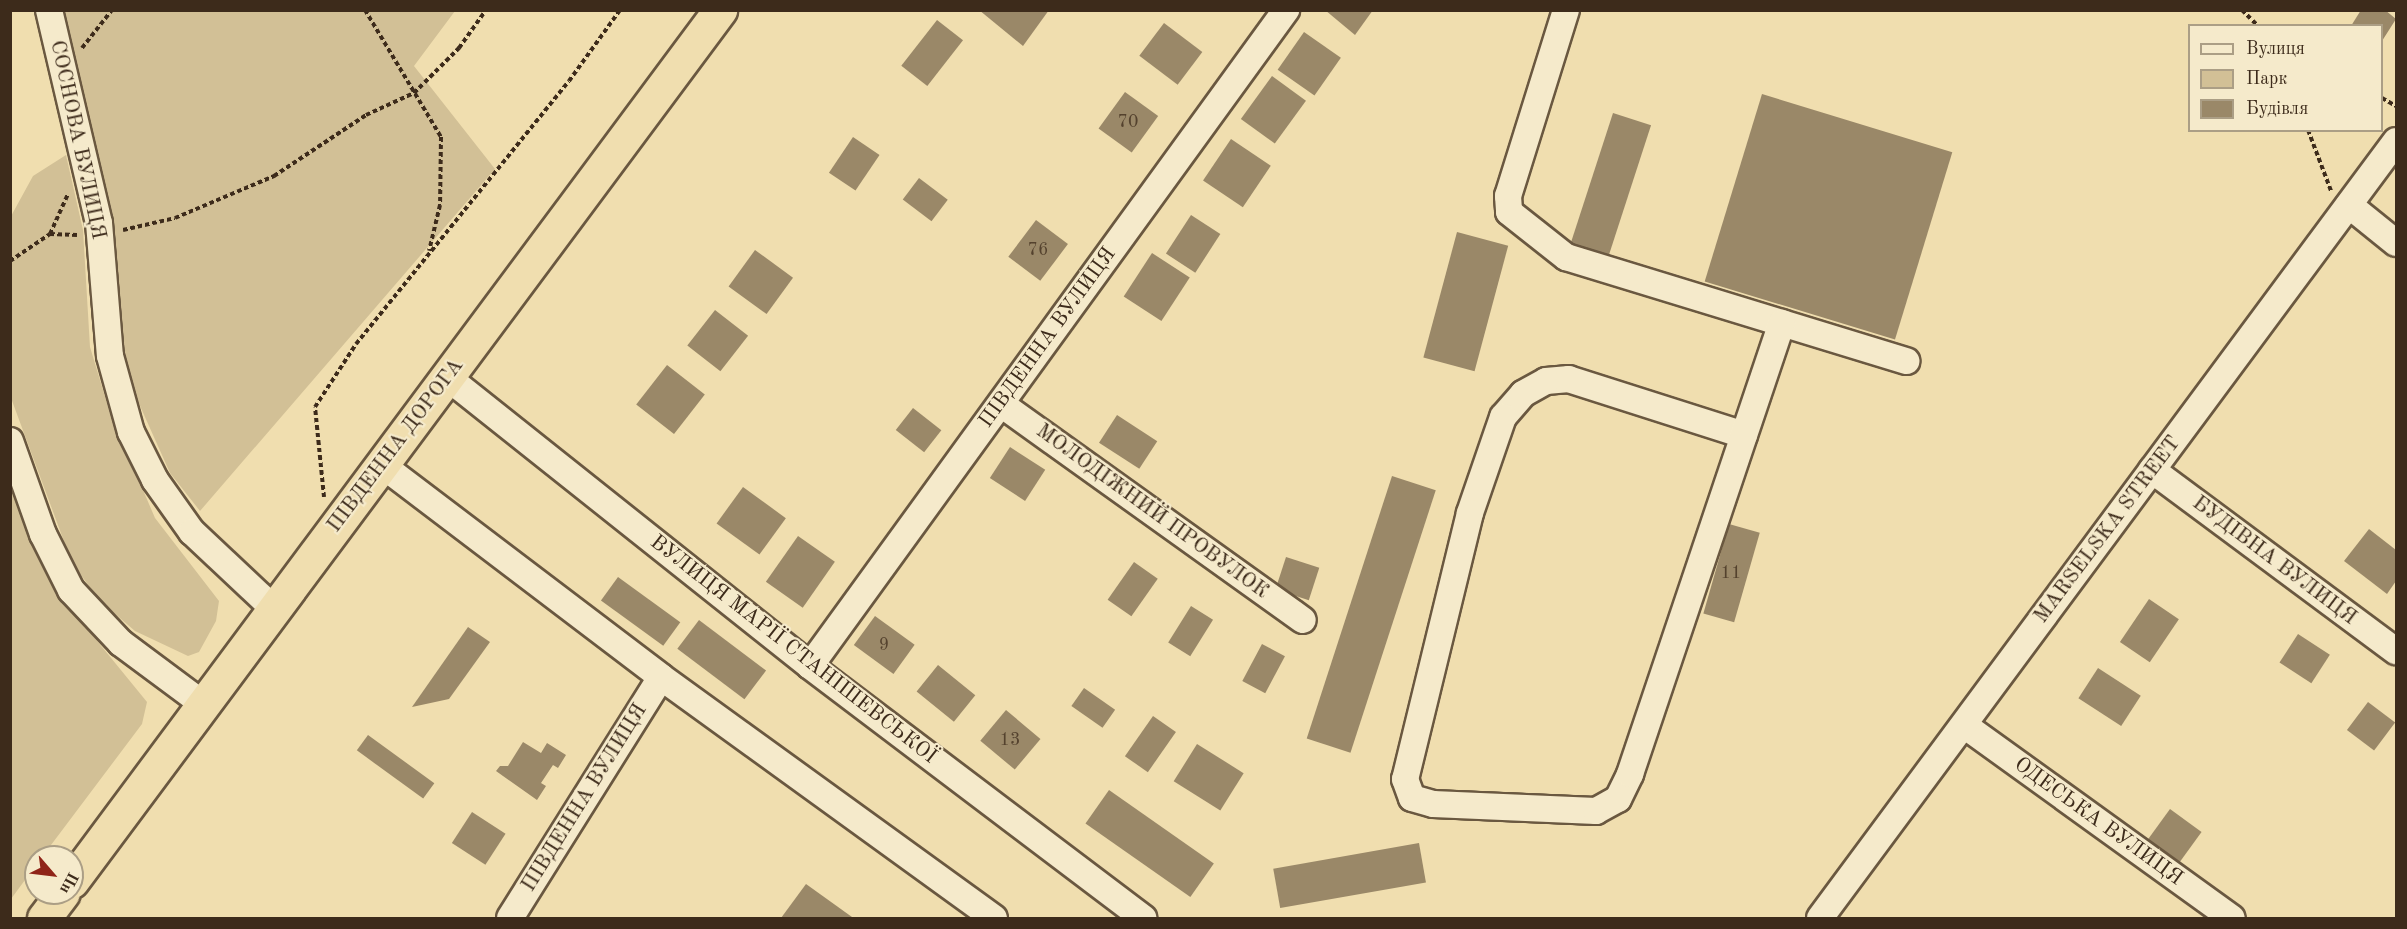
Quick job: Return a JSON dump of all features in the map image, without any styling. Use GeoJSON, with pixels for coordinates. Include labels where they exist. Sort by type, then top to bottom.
{"type":"FeatureCollection","features":[{"type":"Feature","properties":{"kind":"highway","name":"ПІВДЕННА ДОРОГА"},"geometry":{"type":"LineString","coordinates":[[84,865],[720,10]]}},
{"type":"Feature","properties":{"kind":"highway"},"geometry":{"type":"LineString","coordinates":[[44,918],[54,905]]}},
{"type":"Feature","properties":{"kind":"street","name":"СОСНОВА ВУЛИЦЯ"},"geometry":{"type":"LineString","coordinates":[[49,10],[99,235],[110,356],[131,432],[155,480],[192,532],[274,609]]}},
{"type":"Feature","properties":{"kind":"street","name":"ПІВДЕННА ВУЛИЦЯ"},"geometry":{"type":"LineString","coordinates":[[810,666],[1286,10]]}},
{"type":"Feature","properties":{"kind":"street"},"geometry":{"type":"LineString","coordinates":[[1566,10],[1508,196],[1509,212],[1566,257],[1906,361]]}},
{"type":"Feature","properties":{"kind":"street","name":"MARSELSKA STREET"},"geometry":{"type":"LineString","coordinates":[[1820,918],[2397,141]]}},
{"type":"Feature","properties":{"kind":"street"},"geometry":{"type":"LineString","coordinates":[[2349,205],[2397,243]]}},
{"type":"Feature","properties":{"kind":"street"},"geometry":{"type":"LineString","coordinates":[[1744,435],[1569,379],[1546,381],[1524,394],[1503,417],[1470,513],[1405,779],[1412,798],[1432,804],[1596,811],[1618,798],[1744,435],[1782,323]]}},
{"type":"Feature","properties":{"kind":"street","name":"ВУЛИЦЯ МАРІЇ СТАНІШЕВСЬКОЇ"},"geometry":{"type":"LineString","coordinates":[[447,377],[810,666],[1143,918]]}},
{"type":"Feature","properties":{"kind":"street","name":"МОЛОДІЖНИЙ ПРОВУЛОК"},"geometry":{"type":"LineString","coordinates":[[1001,404],[1303,620]]}},
{"type":"Feature","properties":{"kind":"street"},"geometry":{"type":"LineString","coordinates":[[10,441],[42,534],[71,590],[122,642],[203,704]]}},
{"type":"Feature","properties":{"kind":"street"},"geometry":{"type":"LineString","coordinates":[[382,465],[661,677],[994,918]]}},
{"type":"Feature","properties":{"kind":"street","name":"БУДІВНА ВУЛИЦЯ"},"geometry":{"type":"LineString","coordinates":[[2152,470],[2397,651]]}},
{"type":"Feature","properties":{"kind":"street","name":"ПІВДЕННА ВУЛИЦЯ"},"geometry":{"type":"LineString","coordinates":[[510,918],[661,677]]}},
{"type":"Feature","properties":{"kind":"street","name":"ОДЕСЬКА ВУЛИЦЯ"},"geometry":{"type":"LineString","coordinates":[[1964,725],[2232,918]]}},
{"type":"Feature","properties":{"kind":"path"},"geometry":{"type":"LineString","coordinates":[[63,72],[112,10]]}},
{"type":"Feature","properties":{"kind":"path"},"geometry":{"type":"LineString","coordinates":[[365,10],[441,137],[440,205],[429,254]]}},
{"type":"Feature","properties":{"kind":"path"},"geometry":{"type":"LineString","coordinates":[[10,261],[50,234],[99,235],[175,218],[274,176],[366,115],[414,93],[459,48],[486,10]]}},
{"type":"Feature","properties":{"kind":"path"},"geometry":{"type":"LineString","coordinates":[[328,536],[315,407],[356,344],[569,81],[620,10]]}},
{"type":"Feature","properties":{"kind":"path"},"geometry":{"type":"LineString","coordinates":[[2242,10],[2256,24]]}},
{"type":"Feature","properties":{"kind":"path"},"geometry":{"type":"LineString","coordinates":[[2383,99],[2397,106]]}},
{"type":"Feature","properties":{"kind":"path"},"geometry":{"type":"LineString","coordinates":[[2308,132],[2328,188],[2349,205]]}},
{"type":"Feature","properties":{"kind":"green space"},"geometry":{"type":"Polygon","coordinates":[[[62,11],[455,11],[414,66],[495,169],[200,511],[170,473],[128,379],[111,220],[62,11]]]}},
{"type":"Feature","properties":{"kind":"green space"},"geometry":{"type":"Polygon","coordinates":[[[66,155],[83,230],[90,347],[110,413],[155,518],[219,601],[216,621],[199,652],[188,656],[135,631],[100,601],[72,563],[11,398],[10,218],[33,176],[66,155]]]}},
{"type":"Feature","properties":{"kind":"green space"},"geometry":{"type":"Polygon","coordinates":[[[10,468],[58,593],[147,702],[142,724],[51,845],[24,845],[24,881],[11,899],[10,468]]]}},
{"type":"Feature","properties":{"kind":"building"},"geometry":{"type":"Polygon","coordinates":[[[979,10],[1049,10],[1023,46],[979,10]]]}},
{"type":"Feature","properties":{"kind":"building"},"geometry":{"type":"Polygon","coordinates":[[[1325,10],[1373,10],[1355,35],[1325,10]]]}},
{"type":"Feature","properties":{"kind":"building"},"geometry":{"type":"Polygon","coordinates":[[[2361,10],[2385,10],[2396,19],[2383,39],[2383,24],[2352,24],[2361,10]]]}},
{"type":"Feature","properties":{"kind":"building"},"geometry":{"type":"Polygon","coordinates":[[[937,20],[963,40],[927,86],[901,66],[937,20]]]}},
{"type":"Feature","properties":{"kind":"building"},"geometry":{"type":"Polygon","coordinates":[[[1164,23],[1202,52],[1178,85],[1139,56],[1164,23]]]}},
{"type":"Feature","properties":{"kind":"building"},"geometry":{"type":"Polygon","coordinates":[[[1304,32],[1341,58],[1314,95],[1278,70],[1304,32]]]}},
{"type":"Feature","properties":{"kind":"building"},"geometry":{"type":"Polygon","coordinates":[[[1272,76],[1306,101],[1275,144],[1241,119],[1272,76]]]}},
{"type":"Feature","properties":{"kind":"building"},"geometry":{"type":"Polygon","coordinates":[[[1125,92],[1158,116],[1132,153],[1099,128],[1125,92]]]}},
{"type":"Feature","properties":{"kind":"building"},"geometry":{"type":"Polygon","coordinates":[[[1762,94],[1952,152],[1895,340],[1705,281],[1762,94]]]}},
{"type":"Feature","properties":{"kind":"building"},"geometry":{"type":"Polygon","coordinates":[[[1613,113],[1651,125],[1608,259],[1570,246],[1613,113]]]}},
{"type":"Feature","properties":{"kind":"building"},"geometry":{"type":"Polygon","coordinates":[[[853,137],[880,155],[855,191],[829,173],[853,137]]]}},
{"type":"Feature","properties":{"kind":"building"},"geometry":{"type":"Polygon","coordinates":[[[1231,139],[1271,166],[1243,207],[1203,180],[1231,139]]]}},
{"type":"Feature","properties":{"kind":"building"},"geometry":{"type":"Polygon","coordinates":[[[919,178],[948,200],[932,221],[903,200],[919,178]]]}},
{"type":"Feature","properties":{"kind":"building"},"geometry":{"type":"Polygon","coordinates":[[[1191,215],[1220,234],[1195,273],[1166,254],[1191,215]]]}},
{"type":"Feature","properties":{"kind":"building"},"geometry":{"type":"Polygon","coordinates":[[[1036,220],[1068,244],[1040,281],[1008,257],[1036,220]]]}},
{"type":"Feature","properties":{"kind":"building"},"geometry":{"type":"Polygon","coordinates":[[[1457,232],[1508,246],[1475,371],[1423,358],[1457,232]]]}},
{"type":"Feature","properties":{"kind":"building"},"geometry":{"type":"Polygon","coordinates":[[[755,250],[793,278],[767,314],[729,286],[755,250]]]}},
{"type":"Feature","properties":{"kind":"building"},"geometry":{"type":"Polygon","coordinates":[[[1152,253],[1190,278],[1161,321],[1124,297],[1152,253]]]}},
{"type":"Feature","properties":{"kind":"building"},"geometry":{"type":"Polygon","coordinates":[[[715,310],[748,336],[720,371],[687,345],[715,310]]]}},
{"type":"Feature","properties":{"kind":"building"},"geometry":{"type":"Polygon","coordinates":[[[667,365],[705,395],[674,434],[636,404],[667,365]]]}},
{"type":"Feature","properties":{"kind":"building"},"geometry":{"type":"Polygon","coordinates":[[[913,408],[941,430],[924,452],[896,430],[913,408]]]}},
{"type":"Feature","properties":{"kind":"building"},"geometry":{"type":"Polygon","coordinates":[[[1117,415],[1157,441],[1139,469],[1099,443],[1117,415]]]}},
{"type":"Feature","properties":{"kind":"building"},"geometry":{"type":"Polygon","coordinates":[[[1010,447],[1045,470],[1025,501],[990,478],[1010,447]]]}},
{"type":"Feature","properties":{"kind":"building"},"geometry":{"type":"Polygon","coordinates":[[[1392,476],[1436,490],[1350,753],[1307,738],[1392,476]]]}},
{"type":"Feature","properties":{"kind":"building"},"geometry":{"type":"Polygon","coordinates":[[[743,487],[786,518],[759,555],[717,523],[743,487]]]}},
{"type":"Feature","properties":{"kind":"building"},"geometry":{"type":"Polygon","coordinates":[[[1729,524],[1760,533],[1734,622],[1703,613],[1729,524]]]}},
{"type":"Feature","properties":{"kind":"building"},"geometry":{"type":"Polygon","coordinates":[[[2369,529],[2396,550],[2396,581],[2387,594],[2344,561],[2369,529]]]}},
{"type":"Feature","properties":{"kind":"building"},"geometry":{"type":"Polygon","coordinates":[[[798,536],[835,562],[803,608],[766,582],[798,536]]]}},
{"type":"Feature","properties":{"kind":"building"},"geometry":{"type":"Polygon","coordinates":[[[1286,557],[1319,568],[1309,600],[1275,589],[1286,557]]]}},
{"type":"Feature","properties":{"kind":"building"},"geometry":{"type":"Polygon","coordinates":[[[1134,562],[1158,579],[1131,616],[1108,600],[1134,562]]]}},
{"type":"Feature","properties":{"kind":"building"},"geometry":{"type":"Polygon","coordinates":[[[618,577],[680,622],[663,646],[601,600],[618,577]]]}},
{"type":"Feature","properties":{"kind":"building"},"geometry":{"type":"Polygon","coordinates":[[[2149,599],[2179,619],[2150,662],[2120,642],[2149,599]]]}},
{"type":"Feature","properties":{"kind":"building"},"geometry":{"type":"Polygon","coordinates":[[[1191,606],[1213,620],[1190,656],[1168,642],[1191,606]]]}},
{"type":"Feature","properties":{"kind":"building"},"geometry":{"type":"Polygon","coordinates":[[[875,616],[915,645],[893,674],[854,645],[875,616]]]}},
{"type":"Feature","properties":{"kind":"building"},"geometry":{"type":"Polygon","coordinates":[[[699,620],[766,671],[744,699],[677,649],[699,620]]]}},
{"type":"Feature","properties":{"kind":"building"},"geometry":{"type":"Polygon","coordinates":[[[468,627],[490,642],[449,699],[412,707],[468,627]]]}},
{"type":"Feature","properties":{"kind":"building"},"geometry":{"type":"Polygon","coordinates":[[[2298,634],[2330,655],[2311,683],[2279,663],[2298,634]]]}},
{"type":"Feature","properties":{"kind":"building"},"geometry":{"type":"Polygon","coordinates":[[[1262,644],[1285,656],[1265,693],[1242,681],[1262,644]]]}},
{"type":"Feature","properties":{"kind":"building"},"geometry":{"type":"Polygon","coordinates":[[[938,665],[975,695],[954,722],[917,691],[938,665]]]}},
{"type":"Feature","properties":{"kind":"building"},"geometry":{"type":"Polygon","coordinates":[[[2098,668],[2141,696],[2121,726],[2078,698],[2098,668]]]}},
{"type":"Feature","properties":{"kind":"building"},"geometry":{"type":"Polygon","coordinates":[[[1084,688],[1115,710],[1103,728],[1071,706],[1084,688]]]}},
{"type":"Feature","properties":{"kind":"building"},"geometry":{"type":"Polygon","coordinates":[[[2368,702],[2395,722],[2374,750],[2347,730],[2368,702]]]}},
{"type":"Feature","properties":{"kind":"building"},"geometry":{"type":"Polygon","coordinates":[[[1006,710],[1040,739],[1015,770],[980,741],[1006,710]]]}},
{"type":"Feature","properties":{"kind":"building"},"geometry":{"type":"Polygon","coordinates":[[[1153,716],[1176,732],[1148,772],[1125,756],[1153,716]]]}},
{"type":"Feature","properties":{"kind":"building"},"geometry":{"type":"Polygon","coordinates":[[[368,735],[434,783],[423,799],[357,750],[368,735]]]}},
{"type":"Feature","properties":{"kind":"building"},"geometry":{"type":"Polygon","coordinates":[[[523,742],[541,753],[547,743],[566,755],[558,768],[553,765],[541,783],[546,786],[537,800],[496,771],[500,766],[508,766],[523,742]]]}},
{"type":"Feature","properties":{"kind":"building"},"geometry":{"type":"Polygon","coordinates":[[[1197,744],[1244,773],[1220,810],[1174,781],[1197,744]]]}},
{"type":"Feature","properties":{"kind":"building"},"geometry":{"type":"Polygon","coordinates":[[[1109,790],[1214,863],[1190,897],[1085,824],[1109,790]]]}},
{"type":"Feature","properties":{"kind":"building"},"geometry":{"type":"Polygon","coordinates":[[[2170,809],[2202,832],[2177,866],[2145,843],[2170,809]]]}},
{"type":"Feature","properties":{"kind":"building"},"geometry":{"type":"Polygon","coordinates":[[[472,812],[506,834],[485,865],[452,843],[472,812]]]}},
{"type":"Feature","properties":{"kind":"building"},"geometry":{"type":"Polygon","coordinates":[[[1419,843],[1426,882],[1280,908],[1273,869],[1419,843]]]}},
{"type":"Feature","properties":{"kind":"building"},"geometry":{"type":"Polygon","coordinates":[[[806,884],[852,917],[781,918],[806,884]]]}}]}
